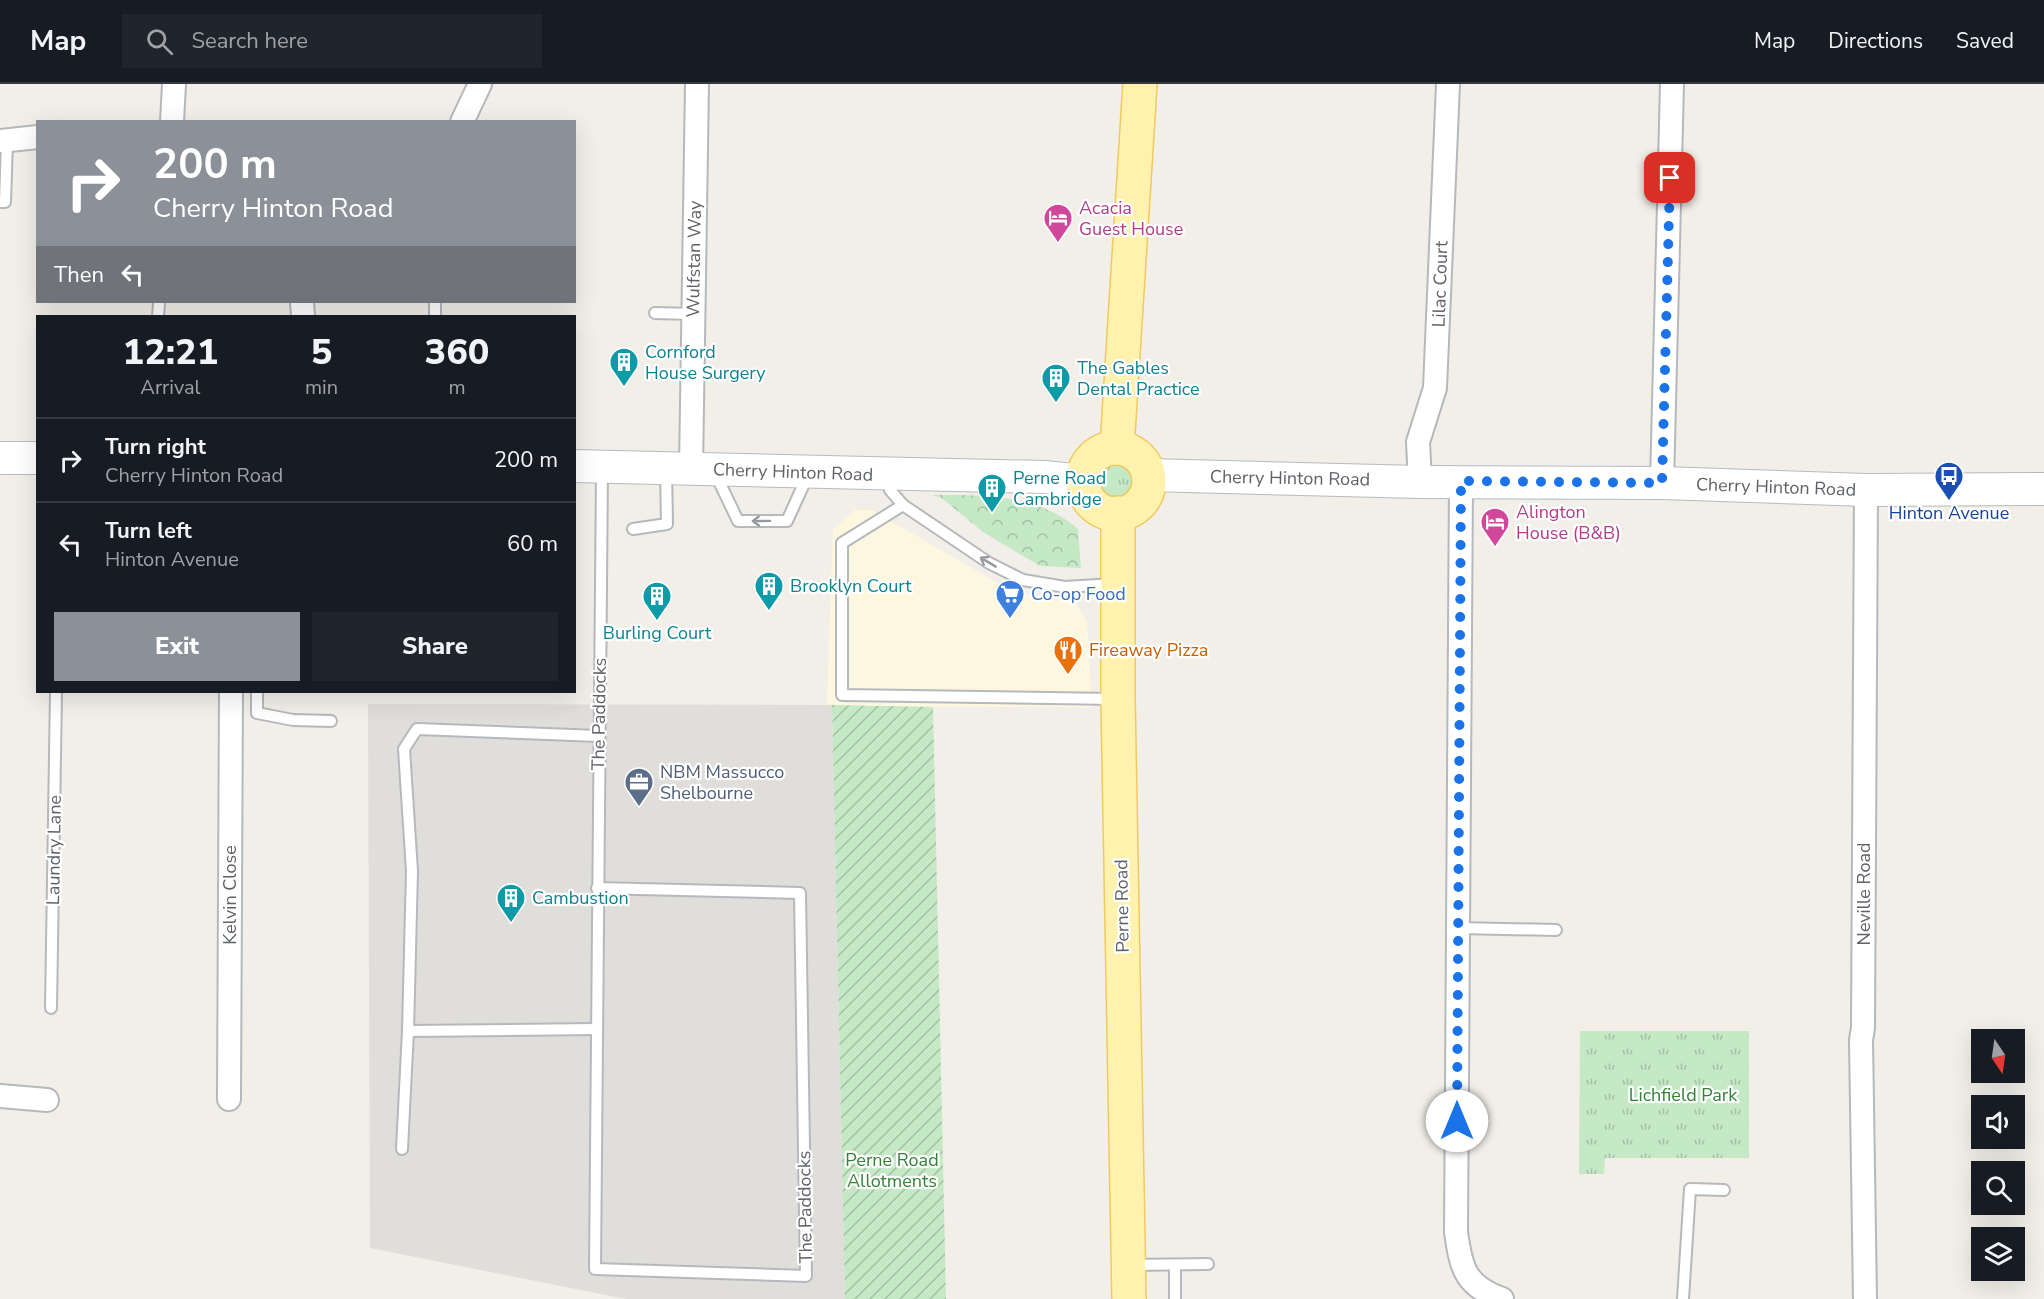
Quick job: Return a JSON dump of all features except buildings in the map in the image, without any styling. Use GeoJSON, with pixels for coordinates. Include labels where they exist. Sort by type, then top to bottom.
{"type":"FeatureCollection","features":[{"type":"Feature","properties":{"kind":"main road"},"geometry":{"type":"LineString","coordinates":[[1117,448],[1140,84]]}},
{"type":"Feature","properties":{"kind":"main road"},"geometry":{"type":"LineString","coordinates":[[1117,448],[1128,450],[1137,456],[1144,464],[1148,475],[1148,487],[1137,506],[1127,512],[1118,513],[1096,508],[1089,500],[1083,481],[1084,471],[1089,461],[1107,449],[1117,448]]}},
{"type":"Feature","properties":{"kind":"main road","name":"Perne Road"},"geometry":{"type":"LineString","coordinates":[[1118,513],[1118,699],[1129,1299]]}},
{"type":"Feature","properties":{"kind":"street"},"geometry":{"type":"LineString","coordinates":[[172,120],[174,84]]}},
{"type":"Feature","properties":{"kind":"street"},"geometry":{"type":"LineString","coordinates":[[463,120],[480,84]]}},
{"type":"Feature","properties":{"kind":"street","name":"Wulfstan Way"},"geometry":{"type":"LineString","coordinates":[[690,469],[697,84]]}},
{"type":"Feature","properties":{"kind":"street","name":"Lilac Court"},"geometry":{"type":"LineString","coordinates":[[1420,482],[1418,442],[1436,388],[1448,84]]}},
{"type":"Feature","properties":{"kind":"street"},"geometry":{"type":"LineString","coordinates":[[1662,483],[1672,84]]}},
{"type":"Feature","properties":{"kind":"street"},"geometry":{"type":"LineString","coordinates":[[4,141],[36,137]]}},
{"type":"Feature","properties":{"kind":"street"},"geometry":{"type":"LineString","coordinates":[[0,458],[36,458]]}},
{"type":"Feature","properties":{"kind":"street","name":"Cherry Hinton Road"},"geometry":{"type":"LineString","coordinates":[[588,467],[1044,477],[1083,481]]}},
{"type":"Feature","properties":{"kind":"street","name":"Cherry Hinton Road"},"geometry":{"type":"LineString","coordinates":[[1148,475],[1420,482],[1662,483],[1866,490],[2044,489]]}},
{"type":"Feature","properties":{"kind":"street"},"geometry":{"type":"LineString","coordinates":[[1461,481],[1456,1232],[1460,1260],[1470,1282],[1486,1294],[1502,1299]]}},
{"type":"Feature","properties":{"kind":"street","name":"Neville Road"},"geometry":{"type":"LineString","coordinates":[[1865,1299],[1861,1040],[1866,490]]}},
{"type":"Feature","properties":{"kind":"street","name":"Kelvin Close"},"geometry":{"type":"LineString","coordinates":[[229,1099],[231,693]]}},
{"type":"Feature","properties":{"kind":"street"},"geometry":{"type":"LineString","coordinates":[[0,1096],[48,1100]]}},
{"type":"Feature","properties":{"kind":"lane"},"geometry":{"type":"LineString","coordinates":[[0,202],[5,202],[4,141]]}},
{"type":"Feature","properties":{"kind":"lane"},"geometry":{"type":"LineString","coordinates":[[158,315],[159,304]]}},
{"type":"Feature","properties":{"kind":"lane"},"geometry":{"type":"LineString","coordinates":[[655,313],[693,314]]}},
{"type":"Feature","properties":{"kind":"lane","name":"The Paddocks"},"geometry":{"type":"LineString","coordinates":[[588,467],[599,736],[597,888],[595,1269],[806,1276],[800,893],[597,888]]}},
{"type":"Feature","properties":{"kind":"lane"},"geometry":{"type":"LineString","coordinates":[[633,529],[667,524],[690,469],[738,521],[787,521],[809,472]]}},
{"type":"Feature","properties":{"kind":"lane"},"geometry":{"type":"LineString","coordinates":[[888,474],[890,490],[903,505],[989,563],[1023,580],[1065,587],[1118,584]]}},
{"type":"Feature","properties":{"kind":"lane"},"geometry":{"type":"LineString","coordinates":[[903,505],[842,543],[842,695],[1118,699]]}},
{"type":"Feature","properties":{"kind":"lane","name":"Laundry Lane"},"geometry":{"type":"LineString","coordinates":[[51,1008],[56,693]]}},
{"type":"Feature","properties":{"kind":"lane"},"geometry":{"type":"LineString","coordinates":[[257,693],[257,713],[293,720],[331,722]]}},
{"type":"Feature","properties":{"kind":"lane"},"geometry":{"type":"LineString","coordinates":[[402,1149],[412,871],[404,749],[417,729],[599,736]]}},
{"type":"Feature","properties":{"kind":"lane"},"geometry":{"type":"LineString","coordinates":[[1458,928],[1556,930]]}},
{"type":"Feature","properties":{"kind":"lane"},"geometry":{"type":"LineString","coordinates":[[408,1031],[596,1029]]}},
{"type":"Feature","properties":{"kind":"lane"},"geometry":{"type":"LineString","coordinates":[[1683,1299],[1690,1189],[1724,1190]]}},
{"type":"Feature","properties":{"kind":"lane"},"geometry":{"type":"LineString","coordinates":[[1128,1265],[1208,1264]]}},
{"type":"Feature","properties":{"kind":"lane"},"geometry":{"type":"LineString","coordinates":[[1175,1265],[1175,1299]]}},
{"type":"Feature","properties":{"kind":"shaded area"},"geometry":{"type":"Polygon","coordinates":[[[855,510],[872,510],[1011,591],[1076,601],[1087,621],[1092,707],[827,706],[833,530],[855,510]]]}},
{"type":"Feature","properties":{"kind":"shaded area"},"geometry":{"type":"Polygon","coordinates":[[[368,704],[832,705],[845,1299],[626,1299],[370,1248],[368,704]]]}},
{"type":"Feature","properties":{"kind":"green space"},"geometry":{"type":"Polygon","coordinates":[[[1115,460],[1130,466],[1136,481],[1130,496],[1115,502],[1100,496],[1094,481],[1100,466],[1115,460]]]}},
{"type":"Feature","properties":{"kind":"green space"},"geometry":{"type":"Polygon","coordinates":[[[933,495],[971,495],[1009,499],[1046,509],[1078,529],[1081,568],[1040,566],[983,532],[943,499],[933,495]]]}},
{"type":"Feature","properties":{"kind":"green space","name":"Perne Road Allotments"},"geometry":{"type":"Polygon","coordinates":[[[832,705],[933,707],[946,1299],[845,1299],[832,705]]]}},
{"type":"Feature","properties":{"kind":"green space","name":"Lichfield Park"},"geometry":{"type":"Polygon","coordinates":[[[1580,1031],[1749,1031],[1749,1158],[1605,1158],[1604,1174],[1579,1174],[1580,1031]]]}},
{"type":"Feature","properties":{"kind":"place","name":"Acacia Guest House"},"geometry":{"type":"Point","coordinates":[1058,244]}},
{"type":"Feature","properties":{"kind":"place","name":"Cornford House Surgery"},"geometry":{"type":"Point","coordinates":[624,388]}},
{"type":"Feature","properties":{"kind":"place","name":"The Gables Dental Practice"},"geometry":{"type":"Point","coordinates":[1056,404]}},
{"type":"Feature","properties":{"kind":"place","name":"Hinton Avenue"},"geometry":{"type":"Point","coordinates":[1949,502]}},
{"type":"Feature","properties":{"kind":"place","name":"Perne Road Cambridge"},"geometry":{"type":"Point","coordinates":[992,514]}},
{"type":"Feature","properties":{"kind":"place","name":"Alington House (B&B)"},"geometry":{"type":"Point","coordinates":[1495,548]}},
{"type":"Feature","properties":{"kind":"place","name":"Brooklyn Court"},"geometry":{"type":"Point","coordinates":[769,612]}},
{"type":"Feature","properties":{"kind":"place","name":"Co-op Food"},"geometry":{"type":"Point","coordinates":[1010,620]}},
{"type":"Feature","properties":{"kind":"place","name":"Burling Court"},"geometry":{"type":"Point","coordinates":[657,622]}},
{"type":"Feature","properties":{"kind":"place","name":"Fireaway Pizza"},"geometry":{"type":"Point","coordinates":[1068,676]}},
{"type":"Feature","properties":{"kind":"place","name":"NBM Massucco Shelbourne"},"geometry":{"type":"Point","coordinates":[639,808]}},
{"type":"Feature","properties":{"kind":"place","name":"Cambustion"},"geometry":{"type":"Point","coordinates":[511,924]}},
{"type":"Feature","properties":{"kind":"route"},"geometry":{"type":"LineString","coordinates":[[1457,1121],[1461,481],[1662,483],[1670,178]]}}]}
